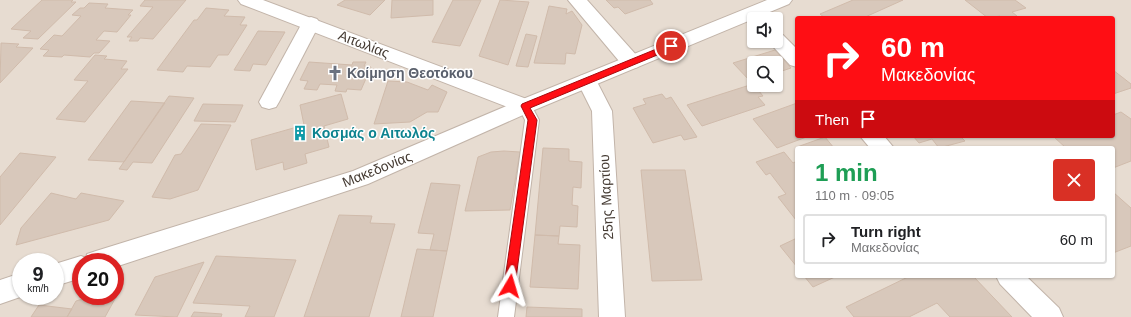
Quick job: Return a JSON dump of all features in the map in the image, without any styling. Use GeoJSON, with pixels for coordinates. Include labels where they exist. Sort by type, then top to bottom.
{"type":"FeatureCollection","features":[{"type":"Feature","properties":{"kind":"street","name":"Αιτωλίας"},"geometry":{"type":"LineString","coordinates":[[247,0],[311,23],[525,106]]}},
{"type":"Feature","properties":{"kind":"street"},"geometry":{"type":"LineString","coordinates":[[577,0],[631,62]]}},
{"type":"Feature","properties":{"kind":"street","name":"Μακεδονίας"},"geometry":{"type":"LineString","coordinates":[[760,12],[783,0]]}},
{"type":"Feature","properties":{"kind":"street","name":"Μακεδονίας"},"geometry":{"type":"LineString","coordinates":[[124,253],[360,178],[525,106],[631,62],[747,18]]}},
{"type":"Feature","properties":{"kind":"street"},"geometry":{"type":"LineString","coordinates":[[269,102],[311,23]]}},
{"type":"Feature","properties":{"kind":"street"},"geometry":{"type":"LineString","coordinates":[[783,46],[795,58]]}},
{"type":"Feature","properties":{"kind":"street","name":"25ης Μαρτίου"},"geometry":{"type":"LineString","coordinates":[[587,81],[602,111],[612,317]]}},
{"type":"Feature","properties":{"kind":"street"},"geometry":{"type":"LineString","coordinates":[[873,138],[881,146]]}},
{"type":"Feature","properties":{"kind":"street"},"geometry":{"type":"LineString","coordinates":[[1011,278],[1050,317]]}},
{"type":"Feature","properties":{"kind":"street"},"geometry":{"type":"LineString","coordinates":[[0,292],[12,288]]}},
{"type":"Feature","properties":{"kind":"lane"},"geometry":{"type":"LineString","coordinates":[[506,317],[532,120],[525,106]]}},
{"type":"Feature","properties":{"kind":"shaded area"},"geometry":{"type":"Polygon","coordinates":[[[0,0],[1131,0],[1131,317],[0,317],[0,0]]]}},
{"type":"Feature","properties":{"kind":"building"},"geometry":{"type":"Polygon","coordinates":[[[42,0],[73,0],[71,2],[76,2],[38,39],[23,38],[31,31],[11,29],[42,0]]]}},
{"type":"Feature","properties":{"kind":"building"},"geometry":{"type":"Polygon","coordinates":[[[145,0],[186,0],[153,39],[140,38],[138,41],[129,41],[132,37],[127,37],[153,7],[140,6],[145,0]]]}},
{"type":"Feature","properties":{"kind":"building"},"geometry":{"type":"Polygon","coordinates":[[[345,0],[385,0],[370,15],[337,5],[345,0]]]}},
{"type":"Feature","properties":{"kind":"building"},"geometry":{"type":"Polygon","coordinates":[[[392,0],[433,0],[433,15],[391,18],[392,0]]]}},
{"type":"Feature","properties":{"kind":"building"},"geometry":{"type":"Polygon","coordinates":[[[453,0],[481,0],[460,46],[432,42],[453,0]]]}},
{"type":"Feature","properties":{"kind":"building"},"geometry":{"type":"Polygon","coordinates":[[[500,0],[529,2],[508,65],[479,56],[500,0]]]}},
{"type":"Feature","properties":{"kind":"building"},"geometry":{"type":"Polygon","coordinates":[[[606,0],[650,0],[653,4],[625,14],[618,7],[614,8],[606,0]]]}},
{"type":"Feature","properties":{"kind":"building"},"geometry":{"type":"Polygon","coordinates":[[[853,0],[903,0],[867,16],[822,16],[820,14],[853,0]]]}},
{"type":"Feature","properties":{"kind":"building"},"geometry":{"type":"Polygon","coordinates":[[[965,0],[1015,0],[1026,8],[1012,12],[1017,16],[985,16],[965,0]]]}},
{"type":"Feature","properties":{"kind":"building"},"geometry":{"type":"Polygon","coordinates":[[[89,3],[108,4],[105,8],[133,10],[128,15],[131,15],[117,32],[104,31],[96,40],[110,41],[99,53],[94,53],[90,57],[64,55],[62,57],[43,56],[49,50],[40,49],[54,35],[62,36],[81,16],[72,15],[80,8],[84,8],[89,3]]]}},
{"type":"Feature","properties":{"kind":"building"},"geometry":{"type":"Polygon","coordinates":[[[549,6],[567,9],[566,14],[572,11],[582,25],[575,54],[566,53],[565,64],[534,63],[549,6]]]}},
{"type":"Feature","properties":{"kind":"building"},"geometry":{"type":"Polygon","coordinates":[[[206,8],[229,10],[224,16],[245,17],[240,25],[247,25],[228,55],[218,55],[210,67],[187,66],[183,72],[157,70],[194,20],[197,20],[206,8]]]}},
{"type":"Feature","properties":{"kind":"building"},"geometry":{"type":"Polygon","coordinates":[[[258,31],[285,32],[266,65],[253,64],[250,71],[234,70],[258,31]]]}},
{"type":"Feature","properties":{"kind":"building"},"geometry":{"type":"Polygon","coordinates":[[[526,34],[537,36],[528,67],[516,66],[526,34]]]}},
{"type":"Feature","properties":{"kind":"building"},"geometry":{"type":"Polygon","coordinates":[[[1,43],[19,44],[16,47],[33,48],[0,83],[1,43]]]}},
{"type":"Feature","properties":{"kind":"building"},"geometry":{"type":"Polygon","coordinates":[[[775,50],[780,56],[756,56],[775,50]]]}},
{"type":"Feature","properties":{"kind":"building"},"geometry":{"type":"Polygon","coordinates":[[[95,55],[107,56],[104,59],[127,61],[121,69],[128,69],[85,122],[56,119],[88,81],[74,80],[95,55]]]}},
{"type":"Feature","properties":{"kind":"building"},"geometry":{"type":"Polygon","coordinates":[[[747,59],[747,78],[733,63],[747,59]]]}},
{"type":"Feature","properties":{"kind":"building"},"geometry":{"type":"Polygon","coordinates":[[[783,59],[791,68],[783,71],[783,59]]]}},
{"type":"Feature","properties":{"kind":"building","name":"Κοίμηση Θεοτόκου"},"geometry":{"type":"Polygon","coordinates":[[[309,62],[352,65],[353,62],[366,62],[364,66],[371,67],[361,90],[347,89],[346,92],[335,91],[337,85],[320,84],[317,90],[304,89],[308,81],[300,80],[309,62]]]}},
{"type":"Feature","properties":{"kind":"building"},"geometry":{"type":"Polygon","coordinates":[[[1115,72],[1131,84],[1131,88],[1115,93],[1115,72]]]}},
{"type":"Feature","properties":{"kind":"building"},"geometry":{"type":"Polygon","coordinates":[[[388,81],[407,82],[428,90],[432,85],[447,92],[438,112],[427,112],[410,122],[374,124],[388,81]]]}},
{"type":"Feature","properties":{"kind":"building"},"geometry":{"type":"Polygon","coordinates":[[[747,86],[747,92],[760,92],[763,96],[758,97],[765,105],[702,126],[687,105],[747,86]]]}},
{"type":"Feature","properties":{"kind":"building","name":"Κοσμάς ο Αιτωλός"},"geometry":{"type":"Polygon","coordinates":[[[341,94],[348,119],[324,126],[329,147],[305,154],[307,163],[284,170],[283,162],[256,170],[251,140],[304,125],[300,105],[341,94]]]}},
{"type":"Feature","properties":{"kind":"building"},"geometry":{"type":"Polygon","coordinates":[[[662,94],[666,99],[671,97],[697,137],[684,140],[681,135],[653,143],[633,108],[646,104],[643,99],[662,94]]]}},
{"type":"Feature","properties":{"kind":"building"},"geometry":{"type":"Polygon","coordinates":[[[169,96],[194,98],[152,163],[133,162],[127,170],[119,169],[169,96]]]}},
{"type":"Feature","properties":{"kind":"building"},"geometry":{"type":"Polygon","coordinates":[[[131,101],[165,103],[124,162],[88,160],[131,101]]]}},
{"type":"Feature","properties":{"kind":"building"},"geometry":{"type":"Polygon","coordinates":[[[203,104],[243,105],[235,122],[194,121],[203,104]]]}},
{"type":"Feature","properties":{"kind":"building"},"geometry":{"type":"Polygon","coordinates":[[[795,104],[795,138],[804,138],[777,148],[753,119],[795,104]]]}},
{"type":"Feature","properties":{"kind":"building"},"geometry":{"type":"Polygon","coordinates":[[[1121,112],[1131,119],[1131,161],[1115,167],[1115,146],[1064,146],[1055,138],[1115,138],[1115,114],[1121,112]]]}},
{"type":"Feature","properties":{"kind":"building"},"geometry":{"type":"Polygon","coordinates":[[[201,124],[231,125],[198,190],[170,199],[152,197],[175,155],[181,154],[201,124]]]}},
{"type":"Feature","properties":{"kind":"building"},"geometry":{"type":"Polygon","coordinates":[[[826,138],[832,146],[800,146],[826,138]]]}},
{"type":"Feature","properties":{"kind":"building"},"geometry":{"type":"Polygon","coordinates":[[[915,138],[962,138],[965,141],[946,146],[937,146],[932,139],[919,143],[915,138]]]}},
{"type":"Feature","properties":{"kind":"building"},"geometry":{"type":"Polygon","coordinates":[[[543,148],[569,149],[569,161],[582,162],[581,188],[573,187],[572,205],[578,206],[577,227],[560,226],[559,236],[535,235],[543,148]]]}},
{"type":"Feature","properties":{"kind":"building"},"geometry":{"type":"Polygon","coordinates":[[[491,152],[520,152],[510,210],[465,211],[478,157],[491,152]]]}},
{"type":"Feature","properties":{"kind":"building"},"geometry":{"type":"Polygon","coordinates":[[[784,152],[793,163],[795,162],[795,219],[778,197],[786,194],[770,173],[766,175],[756,162],[784,152]]]}},
{"type":"Feature","properties":{"kind":"building"},"geometry":{"type":"Polygon","coordinates":[[[20,153],[56,157],[0,225],[0,177],[20,153]]]}},
{"type":"Feature","properties":{"kind":"building"},"geometry":{"type":"Polygon","coordinates":[[[641,170],[685,170],[702,280],[652,281],[641,170]]]}},
{"type":"Feature","properties":{"kind":"building"},"geometry":{"type":"Polygon","coordinates":[[[431,183],[460,185],[447,251],[430,250],[434,234],[418,233],[431,183]]]}},
{"type":"Feature","properties":{"kind":"building"},"geometry":{"type":"Polygon","coordinates":[[[51,193],[76,199],[81,193],[124,201],[109,220],[16,245],[21,228],[51,193]]]}},
{"type":"Feature","properties":{"kind":"building"},"geometry":{"type":"Polygon","coordinates":[[[1115,194],[1131,208],[1131,246],[1115,252],[1115,194]]]}},
{"type":"Feature","properties":{"kind":"building"},"geometry":{"type":"Polygon","coordinates":[[[339,215],[372,216],[370,223],[395,224],[369,317],[304,317],[339,215]]]}},
{"type":"Feature","properties":{"kind":"building"},"geometry":{"type":"Polygon","coordinates":[[[535,235],[559,236],[558,244],[580,245],[578,289],[530,287],[535,235]]]}},
{"type":"Feature","properties":{"kind":"building"},"geometry":{"type":"Polygon","coordinates":[[[795,239],[795,265],[780,246],[795,239]]]}},
{"type":"Feature","properties":{"kind":"building"},"geometry":{"type":"Polygon","coordinates":[[[417,249],[447,251],[433,317],[401,317],[417,249]]]}},
{"type":"Feature","properties":{"kind":"building"},"geometry":{"type":"Polygon","coordinates":[[[216,256],[296,260],[274,317],[245,317],[250,306],[193,303],[216,256]]]}},
{"type":"Feature","properties":{"kind":"building"},"geometry":{"type":"Polygon","coordinates":[[[204,262],[177,317],[135,315],[155,277],[204,262]]]}},
{"type":"Feature","properties":{"kind":"building"},"geometry":{"type":"Polygon","coordinates":[[[806,278],[833,278],[813,287],[806,278]]]}},
{"type":"Feature","properties":{"kind":"building"},"geometry":{"type":"Polygon","coordinates":[[[906,278],[975,278],[1012,317],[950,317],[937,303],[909,317],[854,317],[846,307],[906,278]]]}},
{"type":"Feature","properties":{"kind":"building"},"geometry":{"type":"Polygon","coordinates":[[[39,305],[72,309],[67,317],[31,317],[39,305]]]}},
{"type":"Feature","properties":{"kind":"building"},"geometry":{"type":"Polygon","coordinates":[[[74,305],[112,305],[105,317],[67,317],[74,305]]]}},
{"type":"Feature","properties":{"kind":"building"},"geometry":{"type":"Polygon","coordinates":[[[527,307],[582,309],[582,317],[526,317],[527,307]]]}},
{"type":"Feature","properties":{"kind":"building"},"geometry":{"type":"Polygon","coordinates":[[[194,312],[222,314],[221,317],[191,317],[194,312]]]}},
{"type":"Feature","properties":{"kind":"place","name":"Κοίμηση Θεοτόκου"},"geometry":{"type":"Point","coordinates":[335,73]}},
{"type":"Feature","properties":{"kind":"place","name":"Κοσμάς ο Αιτωλός"},"geometry":{"type":"Point","coordinates":[300,133]}},
{"type":"Feature","properties":{"kind":"route"},"geometry":{"type":"LineString","coordinates":[[510,286],[532,120],[525,106],[671,46]]}}]}
